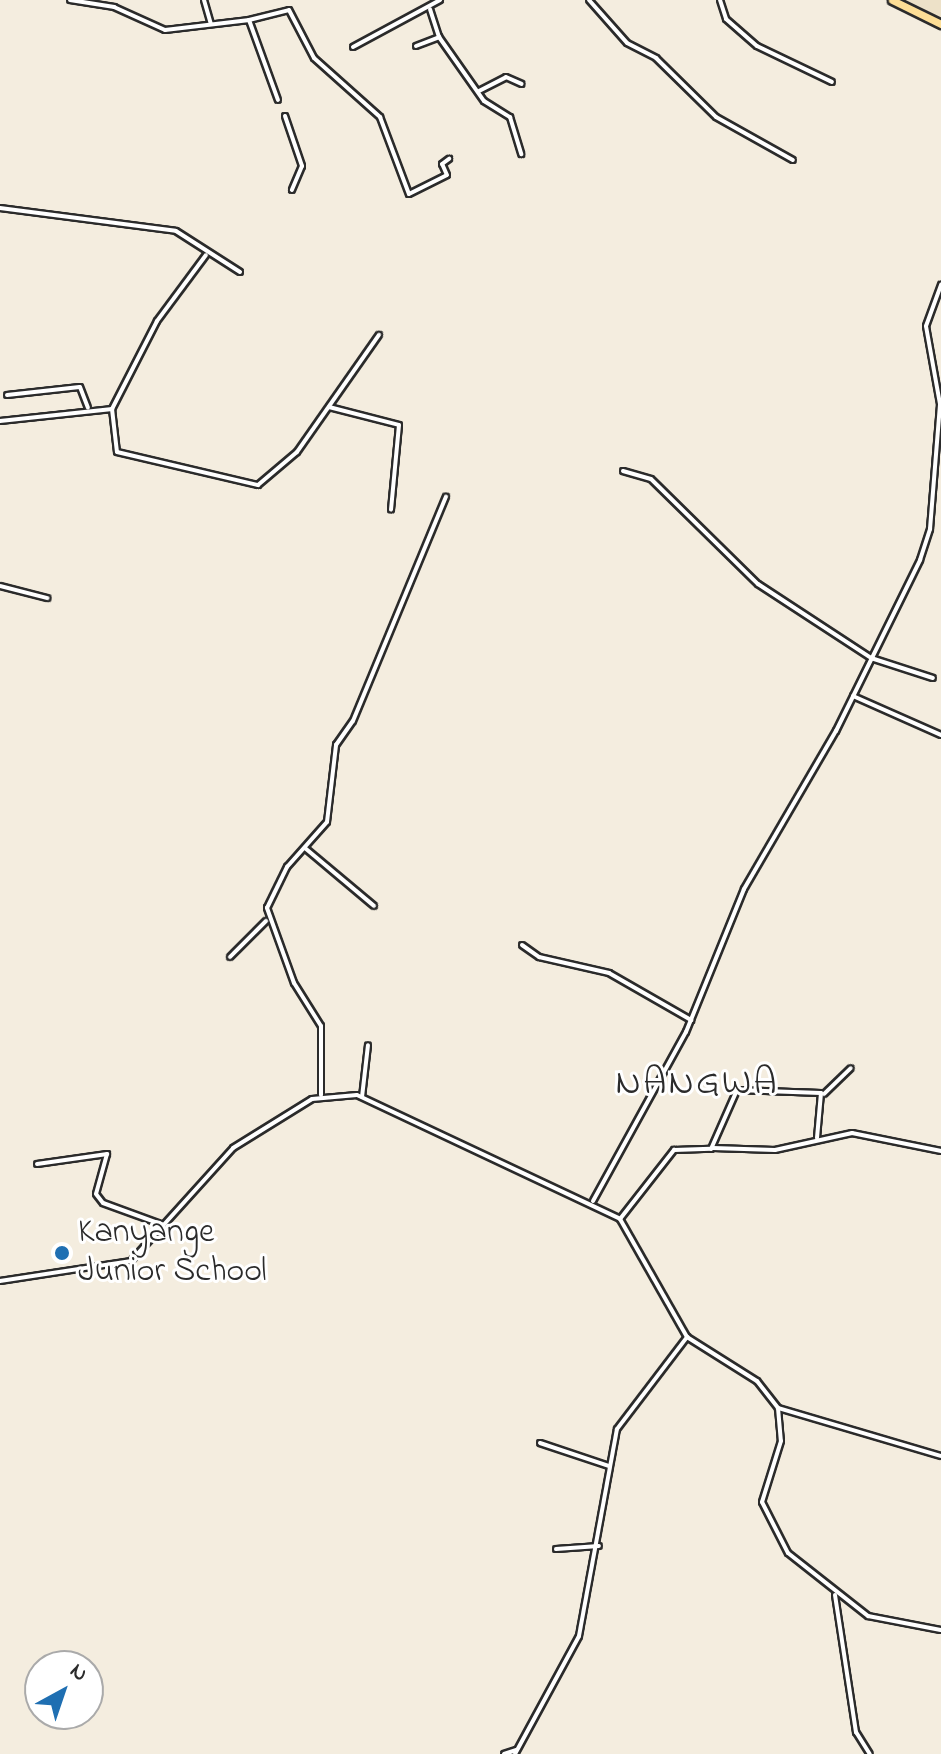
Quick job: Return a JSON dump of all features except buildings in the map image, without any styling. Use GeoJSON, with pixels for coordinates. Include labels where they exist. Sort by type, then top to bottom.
{"type":"FeatureCollection","features":[{"type":"Feature","properties":{"kind":"highway"},"geometry":{"type":"LineString","coordinates":[[892,0],[941,24]]}},
{"type":"Feature","properties":{"kind":"street"},"geometry":{"type":"LineString","coordinates":[[70,0],[105,5],[156,28],[249,20],[289,10],[314,58],[380,117],[409,194],[447,175],[442,164],[449,159]]}},
{"type":"Feature","properties":{"kind":"street"},"geometry":{"type":"LineString","coordinates":[[105,5],[109,0]]}},
{"type":"Feature","properties":{"kind":"street"},"geometry":{"type":"LineString","coordinates":[[204,0],[212,24]]}},
{"type":"Feature","properties":{"kind":"street"},"geometry":{"type":"LineString","coordinates":[[353,47],[384,24],[430,9],[440,0]]}},
{"type":"Feature","properties":{"kind":"street"},"geometry":{"type":"LineString","coordinates":[[589,0],[627,43],[656,58],[716,117],[793,160]]}},
{"type":"Feature","properties":{"kind":"street"},"geometry":{"type":"LineString","coordinates":[[720,0],[726,19],[757,46],[832,82]]}},
{"type":"Feature","properties":{"kind":"street"},"geometry":{"type":"LineString","coordinates":[[430,9],[439,37],[479,91],[510,117],[521,154]]}},
{"type":"Feature","properties":{"kind":"street"},"geometry":{"type":"LineString","coordinates":[[249,20],[278,100]]}},
{"type":"Feature","properties":{"kind":"street"},"geometry":{"type":"LineString","coordinates":[[416,46],[439,37]]}},
{"type":"Feature","properties":{"kind":"street"},"geometry":{"type":"LineString","coordinates":[[479,91],[506,77],[522,84]]}},
{"type":"Feature","properties":{"kind":"street"},"geometry":{"type":"LineString","coordinates":[[285,116],[302,166],[292,190]]}},
{"type":"Feature","properties":{"kind":"street"},"geometry":{"type":"LineString","coordinates":[[0,208],[168,229],[206,255],[240,272]]}},
{"type":"Feature","properties":{"kind":"street"},"geometry":{"type":"LineString","coordinates":[[206,255],[157,321],[112,409],[117,452],[258,485],[281,470],[379,335]]}},
{"type":"Feature","properties":{"kind":"street"},"geometry":{"type":"LineString","coordinates":[[593,1201],[691,1020],[744,889],[853,696],[925,546],[940,441],[939,385],[925,332],[941,285]]}},
{"type":"Feature","properties":{"kind":"street"},"geometry":{"type":"LineString","coordinates":[[7,395],[80,387],[88,409]]}},
{"type":"Feature","properties":{"kind":"street"},"geometry":{"type":"LineString","coordinates":[[329,407],[399,425],[391,510]]}},
{"type":"Feature","properties":{"kind":"street"},"geometry":{"type":"LineString","coordinates":[[0,421],[88,409],[112,409]]}},
{"type":"Feature","properties":{"kind":"street"},"geometry":{"type":"LineString","coordinates":[[623,471],[651,479],[758,584],[871,658],[933,678]]}},
{"type":"Feature","properties":{"kind":"street"},"geometry":{"type":"LineString","coordinates":[[230,957],[266,921],[278,882],[327,822],[336,745],[353,721],[446,496]]}},
{"type":"Feature","properties":{"kind":"street"},"geometry":{"type":"LineString","coordinates":[[0,586],[47,598]]}},
{"type":"Feature","properties":{"kind":"street"},"geometry":{"type":"LineString","coordinates":[[853,696],[941,735]]}},
{"type":"Feature","properties":{"kind":"street"},"geometry":{"type":"LineString","coordinates":[[305,848],[374,906]]}},
{"type":"Feature","properties":{"kind":"street"},"geometry":{"type":"LineString","coordinates":[[266,921],[321,1026],[321,1095]]}},
{"type":"Feature","properties":{"kind":"street"},"geometry":{"type":"LineString","coordinates":[[522,945],[539,957],[609,973],[691,1020]]}},
{"type":"Feature","properties":{"kind":"street"},"geometry":{"type":"LineString","coordinates":[[362,1097],[368,1045]]}},
{"type":"Feature","properties":{"kind":"street"},"geometry":{"type":"LineString","coordinates":[[817,1138],[824,1094],[851,1068]]}},
{"type":"Feature","properties":{"kind":"street"},"geometry":{"type":"LineString","coordinates":[[712,1148],[737,1090],[824,1094]]}},
{"type":"Feature","properties":{"kind":"street"},"geometry":{"type":"LineString","coordinates":[[0,1281],[121,1265],[140,1256],[163,1225],[233,1148],[321,1095],[362,1097],[593,1201],[620,1219],[687,1337],[757,1381],[778,1408],[781,1441],[763,1484],[764,1513],[788,1553],[835,1595],[875,1619],[941,1630]]}},
{"type":"Feature","properties":{"kind":"street"},"geometry":{"type":"LineString","coordinates":[[620,1219],[674,1150],[712,1148],[755,1152],[852,1133],[941,1151]]}},
{"type":"Feature","properties":{"kind":"street"},"geometry":{"type":"LineString","coordinates":[[37,1164],[107,1154],[96,1194],[103,1203],[163,1225]]}},
{"type":"Feature","properties":{"kind":"street"},"geometry":{"type":"LineString","coordinates":[[504,1754],[516,1752],[570,1662],[599,1546],[609,1466],[621,1420],[687,1337]]}},
{"type":"Feature","properties":{"kind":"street"},"geometry":{"type":"LineString","coordinates":[[778,1408],[941,1456]]}},
{"type":"Feature","properties":{"kind":"street"},"geometry":{"type":"LineString","coordinates":[[540,1443],[609,1466]]}},
{"type":"Feature","properties":{"kind":"street"},"geometry":{"type":"LineString","coordinates":[[556,1549],[599,1546]]}},
{"type":"Feature","properties":{"kind":"street"},"geometry":{"type":"LineString","coordinates":[[835,1595],[856,1732],[870,1754]]}},
{"type":"Feature","properties":{"kind":"street"},"geometry":{"type":"LineString","coordinates":[[838,1620],[846,1603]]}},
{"type":"Feature","properties":{"kind":"shaded area"},"geometry":{"type":"Polygon","coordinates":[[[902,0],[941,0],[941,19],[902,0]]]}},
{"type":"Feature","properties":{"kind":"place","name":"Kanyange Junior School"},"geometry":{"type":"Point","coordinates":[62,1253]}},
{"type":"Feature","properties":{"kind":"district","name":"NANGWA"},"geometry":{"type":"Point","coordinates":[697,1085]}}]}
